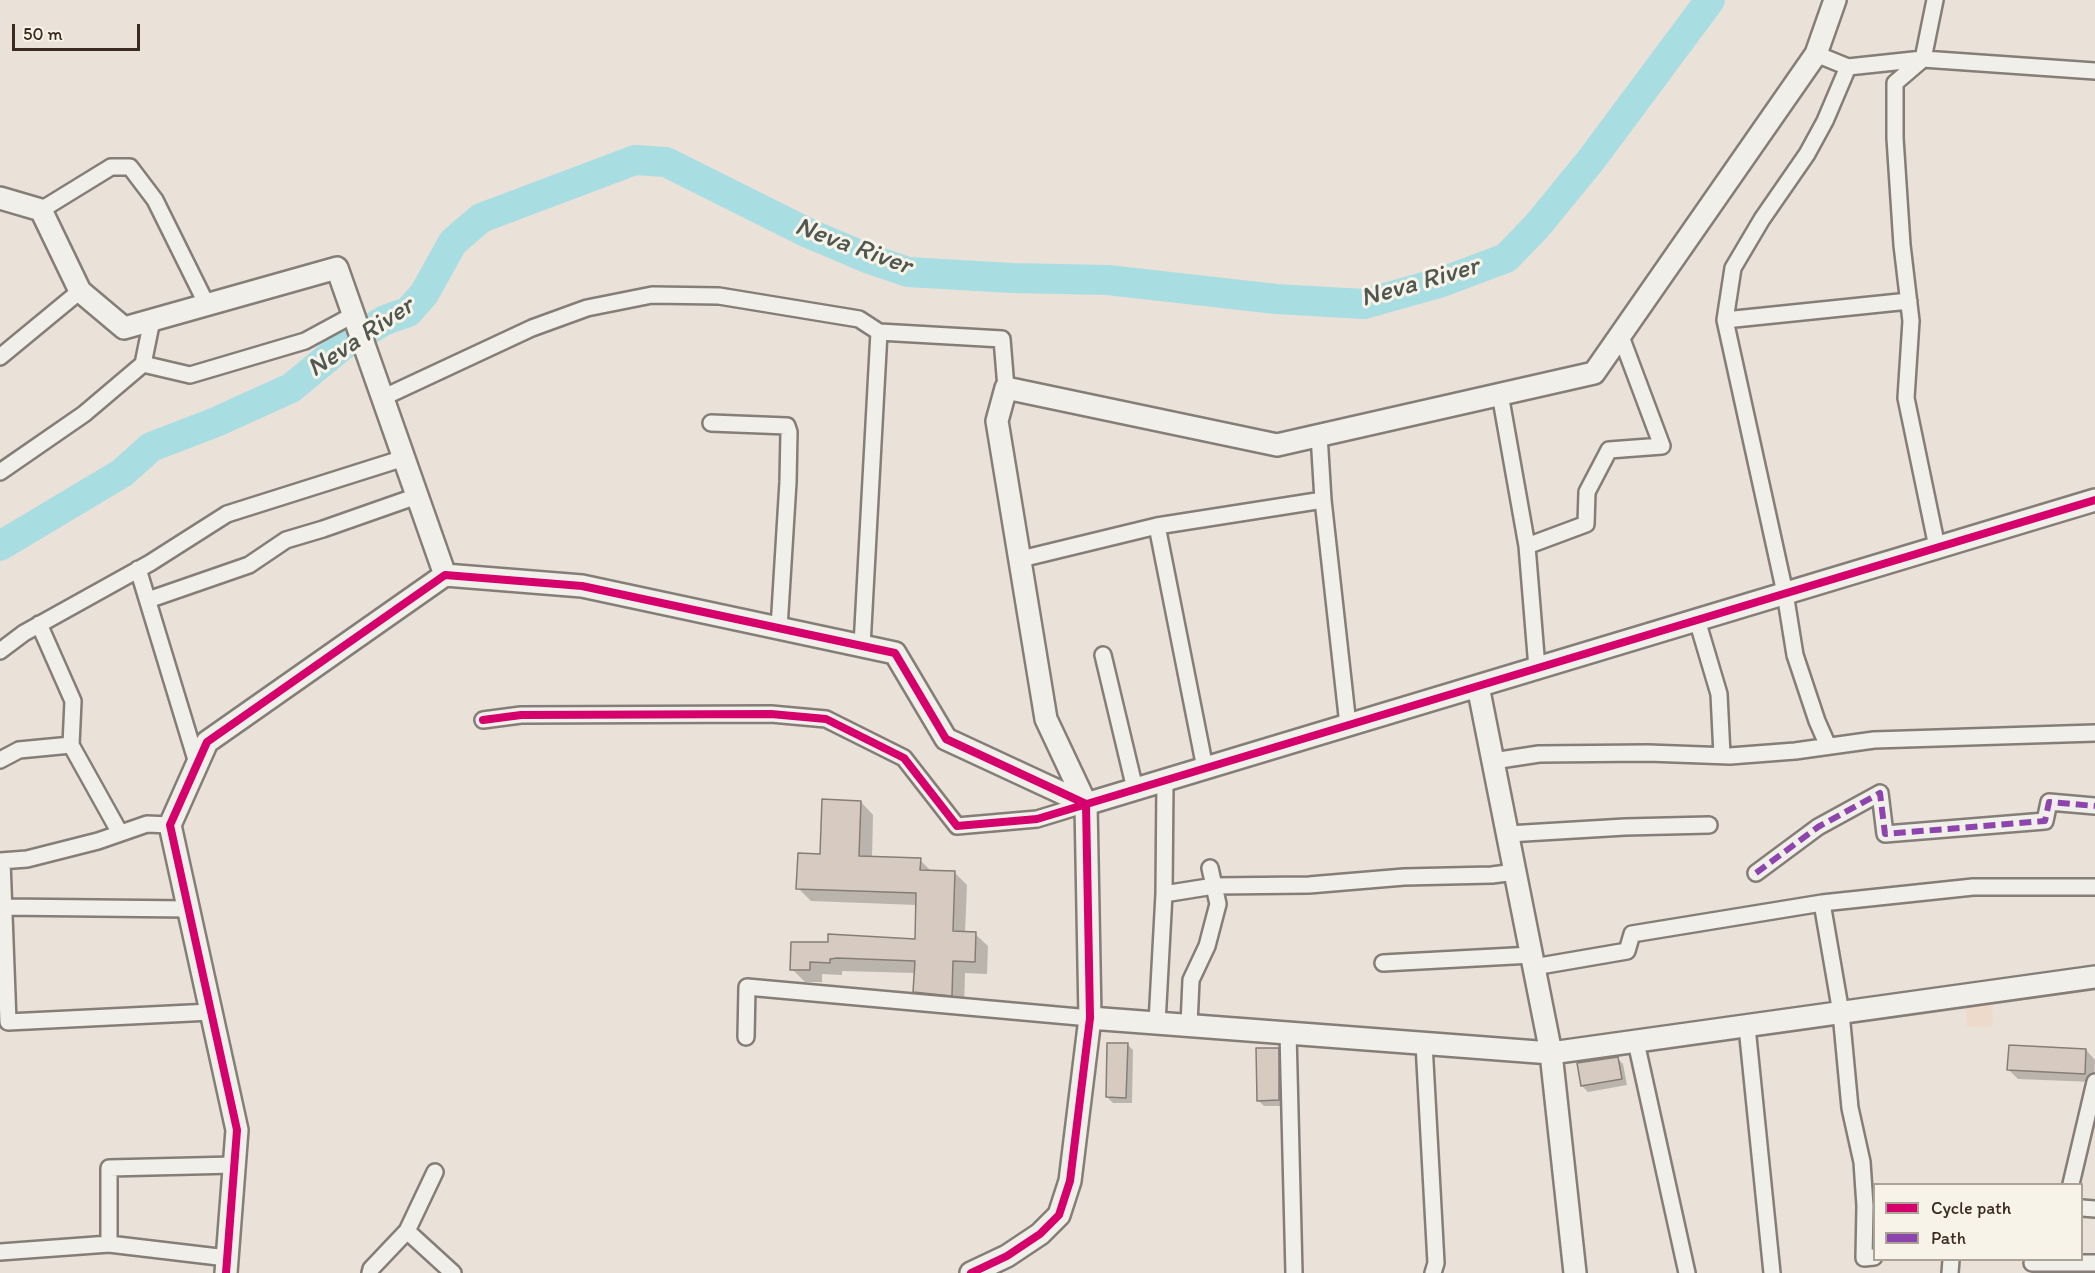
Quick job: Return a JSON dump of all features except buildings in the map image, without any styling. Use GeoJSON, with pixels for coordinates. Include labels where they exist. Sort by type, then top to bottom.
{"type":"FeatureCollection","features":[{"type":"Feature","properties":{"kind":"street"},"geometry":{"type":"LineString","coordinates":[[1006,388],[1277,445],[1594,373],[1816,54],[1835,0]]}},
{"type":"Feature","properties":{"kind":"street"},"geometry":{"type":"LineString","coordinates":[[1935,0],[1923,59],[1895,84],[1895,138],[1902,245],[1911,321],[1906,399],[1937,547]]}},
{"type":"Feature","properties":{"kind":"street"},"geometry":{"type":"LineString","coordinates":[[1816,54],[1848,67],[1923,59],[2095,70]]}},
{"type":"Feature","properties":{"kind":"street"},"geometry":{"type":"LineString","coordinates":[[1828,746],[1817,721],[1795,655],[1785,593],[1725,320],[1733,268],[1762,219],[1807,154],[1825,121],[1848,67]]}},
{"type":"Feature","properties":{"kind":"street"},"geometry":{"type":"LineString","coordinates":[[40,210],[111,167],[130,167],[155,200],[207,305]]}},
{"type":"Feature","properties":{"kind":"street"},"geometry":{"type":"LineString","coordinates":[[0,198],[40,210],[80,291],[124,328],[337,268],[445,574]]}},
{"type":"Feature","properties":{"kind":"street"},"geometry":{"type":"LineString","coordinates":[[0,357],[80,291]]}},
{"type":"Feature","properties":{"kind":"street"},"geometry":{"type":"LineString","coordinates":[[382,398],[543,324],[586,308],[652,296],[719,296],[859,319],[879,332],[1002,339],[1006,388],[998,421],[1046,719],[1086,804],[1090,1018],[1070,1181],[1059,1215],[1032,1239],[1007,1256],[971,1273]]}},
{"type":"Feature","properties":{"kind":"street"},"geometry":{"type":"LineString","coordinates":[[1725,320],[1909,301]]}},
{"type":"Feature","properties":{"kind":"street"},"geometry":{"type":"LineString","coordinates":[[143,364],[190,375],[305,341],[353,315]]}},
{"type":"Feature","properties":{"kind":"street"},"geometry":{"type":"LineString","coordinates":[[0,472],[84,414],[143,364],[152,320]]}},
{"type":"Feature","properties":{"kind":"street"},"geometry":{"type":"LineString","coordinates":[[862,646],[879,332]]}},
{"type":"Feature","properties":{"kind":"street"},"geometry":{"type":"LineString","coordinates":[[1527,546],[1586,524],[1587,492],[1609,450],[1662,447],[1620,334]]}},
{"type":"Feature","properties":{"kind":"street"},"geometry":{"type":"LineString","coordinates":[[1500,394],[1527,546],[1537,668]]}},
{"type":"Feature","properties":{"kind":"street"},"geometry":{"type":"LineString","coordinates":[[711,423],[787,426],[789,432],[779,628]]}},
{"type":"Feature","properties":{"kind":"street"},"geometry":{"type":"LineString","coordinates":[[1319,435],[1323,500],[1348,725]]}},
{"type":"Feature","properties":{"kind":"street"},"geometry":{"type":"LineString","coordinates":[[0,651],[24,633],[138,569],[227,514],[404,458]]}},
{"type":"Feature","properties":{"kind":"street"},"geometry":{"type":"LineString","coordinates":[[148,600],[249,565],[286,540],[417,496]]}},
{"type":"Feature","properties":{"kind":"street"},"geometry":{"type":"LineString","coordinates":[[1021,559],[1157,526],[1323,500]]}},
{"type":"Feature","properties":{"kind":"street"},"geometry":{"type":"LineString","coordinates":[[483,720],[521,716],[771,714],[826,719],[904,758],[957,826],[1037,819],[2095,500]]}},
{"type":"Feature","properties":{"kind":"street"},"geometry":{"type":"LineString","coordinates":[[1157,526],[1205,768]]}},
{"type":"Feature","properties":{"kind":"street"},"geometry":{"type":"LineString","coordinates":[[138,569],[197,764]]}},
{"type":"Feature","properties":{"kind":"street"},"geometry":{"type":"LineString","coordinates":[[0,1252],[109,1244],[227,1265],[237,1130],[170,825],[207,742],[445,574],[582,586],[895,653],[946,739],[1086,804]]}},
{"type":"Feature","properties":{"kind":"street"},"geometry":{"type":"LineString","coordinates":[[1698,620],[1719,694],[1722,755]]}},
{"type":"Feature","properties":{"kind":"street"},"geometry":{"type":"LineString","coordinates":[[39,624],[73,700],[71,746],[120,833]]}},
{"type":"Feature","properties":{"kind":"street"},"geometry":{"type":"LineString","coordinates":[[1102,655],[1135,789]]}},
{"type":"Feature","properties":{"kind":"street"},"geometry":{"type":"LineString","coordinates":[[1478,686],[1551,1053],[1575,1273]]}},
{"type":"Feature","properties":{"kind":"street"},"geometry":{"type":"LineString","coordinates":[[1493,761],[1539,754],[1722,755],[1795,751],[1874,740],[2095,733]]}},
{"type":"Feature","properties":{"kind":"street"},"geometry":{"type":"LineString","coordinates":[[0,760],[19,750],[71,746]]}},
{"type":"Feature","properties":{"kind":"street"},"geometry":{"type":"LineString","coordinates":[[1157,1023],[1164,894],[1165,781]]}},
{"type":"Feature","properties":{"kind":"street"},"geometry":{"type":"LineString","coordinates":[[1756,873],[1818,827],[1880,794],[1885,834],[2045,821],[2049,802],[2095,806]]}},
{"type":"Feature","properties":{"kind":"street"},"geometry":{"type":"LineString","coordinates":[[170,825],[147,824],[27,859],[1,861],[8,1022],[211,1012]]}},
{"type":"Feature","properties":{"kind":"street"},"geometry":{"type":"LineString","coordinates":[[1508,834],[1709,825]]}},
{"type":"Feature","properties":{"kind":"street"},"geometry":{"type":"LineString","coordinates":[[1189,1025],[1191,980],[1207,946],[1218,904],[1210,868]]}},
{"type":"Feature","properties":{"kind":"street"},"geometry":{"type":"LineString","coordinates":[[1164,894],[1214,886],[1309,885],[1404,877],[1492,875],[1515,872]]}},
{"type":"Feature","properties":{"kind":"street"},"geometry":{"type":"LineString","coordinates":[[1383,963],[1533,961],[1627,951],[1632,934],[1822,903],[1973,887],[2095,887]]}},
{"type":"Feature","properties":{"kind":"street"},"geometry":{"type":"LineString","coordinates":[[1822,903],[1841,1013],[1850,1108],[1862,1162],[1865,1206],[1864,1258],[1873,1257]]}},
{"type":"Feature","properties":{"kind":"street"},"geometry":{"type":"LineString","coordinates":[[3,908],[189,909]]}},
{"type":"Feature","properties":{"kind":"street"},"geometry":{"type":"LineString","coordinates":[[746,1037],[747,987],[1090,1018],[1551,1053],[2095,977]]}},
{"type":"Feature","properties":{"kind":"street"},"geometry":{"type":"LineString","coordinates":[[1747,1027],[1772,1273]]}},
{"type":"Feature","properties":{"kind":"street"},"geometry":{"type":"LineString","coordinates":[[1288,1033],[1294,1273]]}},
{"type":"Feature","properties":{"kind":"street"},"geometry":{"type":"LineString","coordinates":[[1636,1042],[1687,1273]]}},
{"type":"Feature","properties":{"kind":"street"},"geometry":{"type":"LineString","coordinates":[[1424,1044],[1436,1263],[1433,1273]]}},
{"type":"Feature","properties":{"kind":"street"},"geometry":{"type":"LineString","coordinates":[[2072,1183],[2095,1082]]}},
{"type":"Feature","properties":{"kind":"street"},"geometry":{"type":"LineString","coordinates":[[109,1244],[109,1168],[234,1165]]}},
{"type":"Feature","properties":{"kind":"street"},"geometry":{"type":"LineString","coordinates":[[370,1273],[371,1269],[407,1231],[435,1172]]}},
{"type":"Feature","properties":{"kind":"street"},"geometry":{"type":"LineString","coordinates":[[407,1231],[453,1273]]}},
{"type":"Feature","properties":{"kind":"street"},"geometry":{"type":"LineString","coordinates":[[2031,1265],[2095,1263]]}},
{"type":"Feature","properties":{"kind":"shaded area"},"geometry":{"type":"Polygon","coordinates":[[[1992,1000],[1993,1026],[1967,1027],[1966,1001],[1992,1000]]]}},
{"type":"Feature","properties":{"kind":"waterway","name":"Neva River"},"geometry":{"type":"LineString","coordinates":[[0,546],[122,473],[151,447],[216,422],[291,388],[342,346],[385,320],[408,312],[424,294],[453,242],[481,218],[635,160],[666,162],[808,233],[867,258],[908,272],[1012,278],[1108,280],[1276,299],[1364,304],[1442,282],[1506,258],[1537,226],[1591,160],[1710,0]]}},
{"type":"Feature","properties":{"kind":"marked path"},"geometry":{"type":"LineString","coordinates":[[1756,873],[1818,827],[1880,793],[1885,834],[2045,821],[2049,802],[2095,806]]}},
{"type":"Feature","properties":{"kind":"cycle path"},"geometry":{"type":"LineString","coordinates":[[483,720],[521,715],[771,714],[826,719],[904,758],[957,826],[1037,819],[2095,500]]}},
{"type":"Feature","properties":{"kind":"cycle path"},"geometry":{"type":"LineString","coordinates":[[226,1273],[237,1130],[170,825],[207,742],[445,575],[582,586],[895,653],[946,739],[1086,804],[1090,1018],[1070,1181],[1059,1215],[1040,1234],[1007,1256],[971,1273]]}}]}
